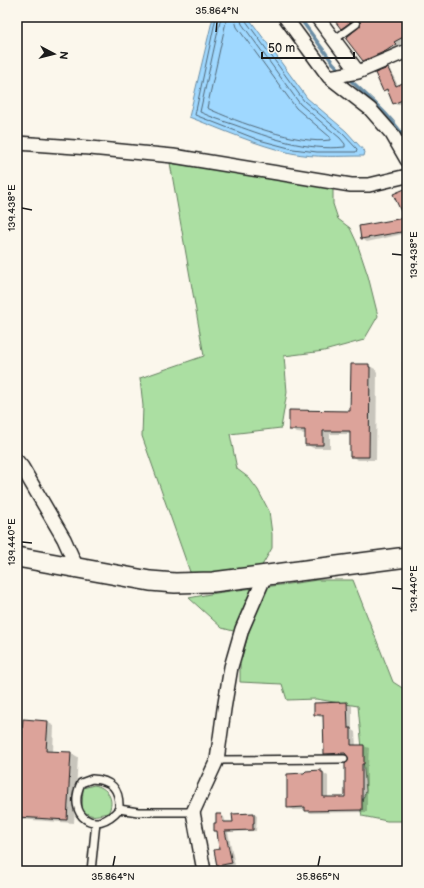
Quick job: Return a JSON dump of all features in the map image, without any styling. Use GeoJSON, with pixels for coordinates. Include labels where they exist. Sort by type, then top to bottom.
{"type":"FeatureCollection","features":[{"type":"Feature","properties":{"kind":"street"},"geometry":{"type":"LineString","coordinates":[[285,17],[332,76],[370,109],[392,134],[407,160]]}},
{"type":"Feature","properties":{"kind":"street"},"geometry":{"type":"LineString","coordinates":[[317,17],[356,72]]}},
{"type":"Feature","properties":{"kind":"street"},"geometry":{"type":"LineString","coordinates":[[332,76],[356,72],[407,50]]}},
{"type":"Feature","properties":{"kind":"street"},"geometry":{"type":"LineString","coordinates":[[17,143],[173,156],[350,185],[369,185],[407,176]]}},
{"type":"Feature","properties":{"kind":"street"},"geometry":{"type":"LineString","coordinates":[[17,461],[64,539],[77,568]]}},
{"type":"Feature","properties":{"kind":"street"},"geometry":{"type":"LineString","coordinates":[[17,557],[150,581],[175,584],[213,582],[265,576],[407,557]]}},
{"type":"Feature","properties":{"kind":"street"},"geometry":{"type":"LineString","coordinates":[[204,871],[193,812],[217,760],[231,667],[242,629],[265,576]]}},
{"type":"Feature","properties":{"kind":"lane"},"geometry":{"type":"LineString","coordinates":[[334,40],[356,24]]}},
{"type":"Feature","properties":{"kind":"lane"},"geometry":{"type":"LineString","coordinates":[[217,760],[344,759]]}},
{"type":"Feature","properties":{"kind":"lane"},"geometry":{"type":"LineString","coordinates":[[92,779],[106,781],[112,785],[118,798],[119,809],[110,818],[96,822],[81,817],[78,812],[77,804],[78,788],[81,783],[92,779]]}},
{"type":"Feature","properties":{"kind":"lane"},"geometry":{"type":"LineString","coordinates":[[119,809],[138,812],[193,812]]}},
{"type":"Feature","properties":{"kind":"lane"},"geometry":{"type":"LineString","coordinates":[[91,871],[96,822]]}},
{"type":"Feature","properties":{"kind":"green space"},"geometry":{"type":"Polygon","coordinates":[[[170,163],[333,187],[333,204],[338,219],[350,228],[357,243],[368,276],[378,316],[364,340],[324,351],[284,356],[287,392],[281,428],[230,434],[237,469],[249,478],[258,490],[269,511],[272,548],[260,569],[204,578],[190,572],[142,436],[143,406],[140,378],[204,356],[170,163]]]}},
{"type":"Feature","properties":{"kind":"green space"},"geometry":{"type":"Polygon","coordinates":[[[317,580],[353,580],[393,682],[407,691],[407,821],[387,821],[362,816],[360,806],[366,791],[358,706],[316,699],[287,700],[282,684],[240,682],[240,665],[248,635],[222,628],[189,598],[221,592],[317,580]]]}},
{"type":"Feature","properties":{"kind":"green space"},"geometry":{"type":"Polygon","coordinates":[[[94,785],[103,788],[111,799],[108,813],[91,815],[82,809],[83,788],[94,785]]]}},
{"type":"Feature","properties":{"kind":"water"},"geometry":{"type":"Polygon","coordinates":[[[213,17],[248,17],[307,98],[346,131],[365,152],[364,156],[318,156],[291,153],[252,142],[189,117],[213,17]]]}},
{"type":"Feature","properties":{"kind":"building"},"geometry":{"type":"Polygon","coordinates":[[[332,17],[407,17],[407,35],[394,42],[396,44],[386,51],[363,61],[346,39],[360,26],[360,21],[355,19],[341,29],[332,17]]]}},
{"type":"Feature","properties":{"kind":"building"},"geometry":{"type":"Polygon","coordinates":[[[388,68],[396,86],[405,82],[407,88],[407,98],[393,104],[387,89],[383,91],[375,73],[388,68]]]}},
{"type":"Feature","properties":{"kind":"building"},"geometry":{"type":"Polygon","coordinates":[[[407,188],[407,231],[361,239],[359,226],[404,218],[393,194],[407,188]]]}},
{"type":"Feature","properties":{"kind":"building"},"geometry":{"type":"Polygon","coordinates":[[[351,364],[369,364],[370,367],[369,457],[350,457],[350,431],[323,431],[323,445],[305,445],[305,430],[289,430],[289,410],[350,411],[351,364]]]}},
{"type":"Feature","properties":{"kind":"building"},"geometry":{"type":"Polygon","coordinates":[[[347,702],[348,728],[351,728],[351,745],[364,745],[364,764],[362,764],[362,810],[305,811],[305,807],[287,808],[287,774],[321,770],[321,772],[323,772],[323,797],[345,797],[345,764],[348,761],[348,757],[345,753],[324,754],[323,715],[314,715],[314,703],[347,702]]]}},
{"type":"Feature","properties":{"kind":"building"},"geometry":{"type":"Polygon","coordinates":[[[23,719],[48,721],[46,751],[71,752],[67,820],[17,817],[17,787],[18,788],[23,719]]]}},
{"type":"Feature","properties":{"kind":"building"},"geometry":{"type":"Polygon","coordinates":[[[254,813],[253,830],[225,831],[232,863],[217,866],[214,850],[219,849],[217,831],[214,831],[216,814],[221,814],[223,822],[233,822],[232,814],[254,813]]]}},
{"type":"Feature","properties":{"kind":"waterway"},"geometry":{"type":"LineString","coordinates":[[299,17],[333,63],[341,71]]}},
{"type":"Feature","properties":{"kind":"waterway"},"geometry":{"type":"LineString","coordinates":[[347,77],[387,115],[407,142]]}}]}
